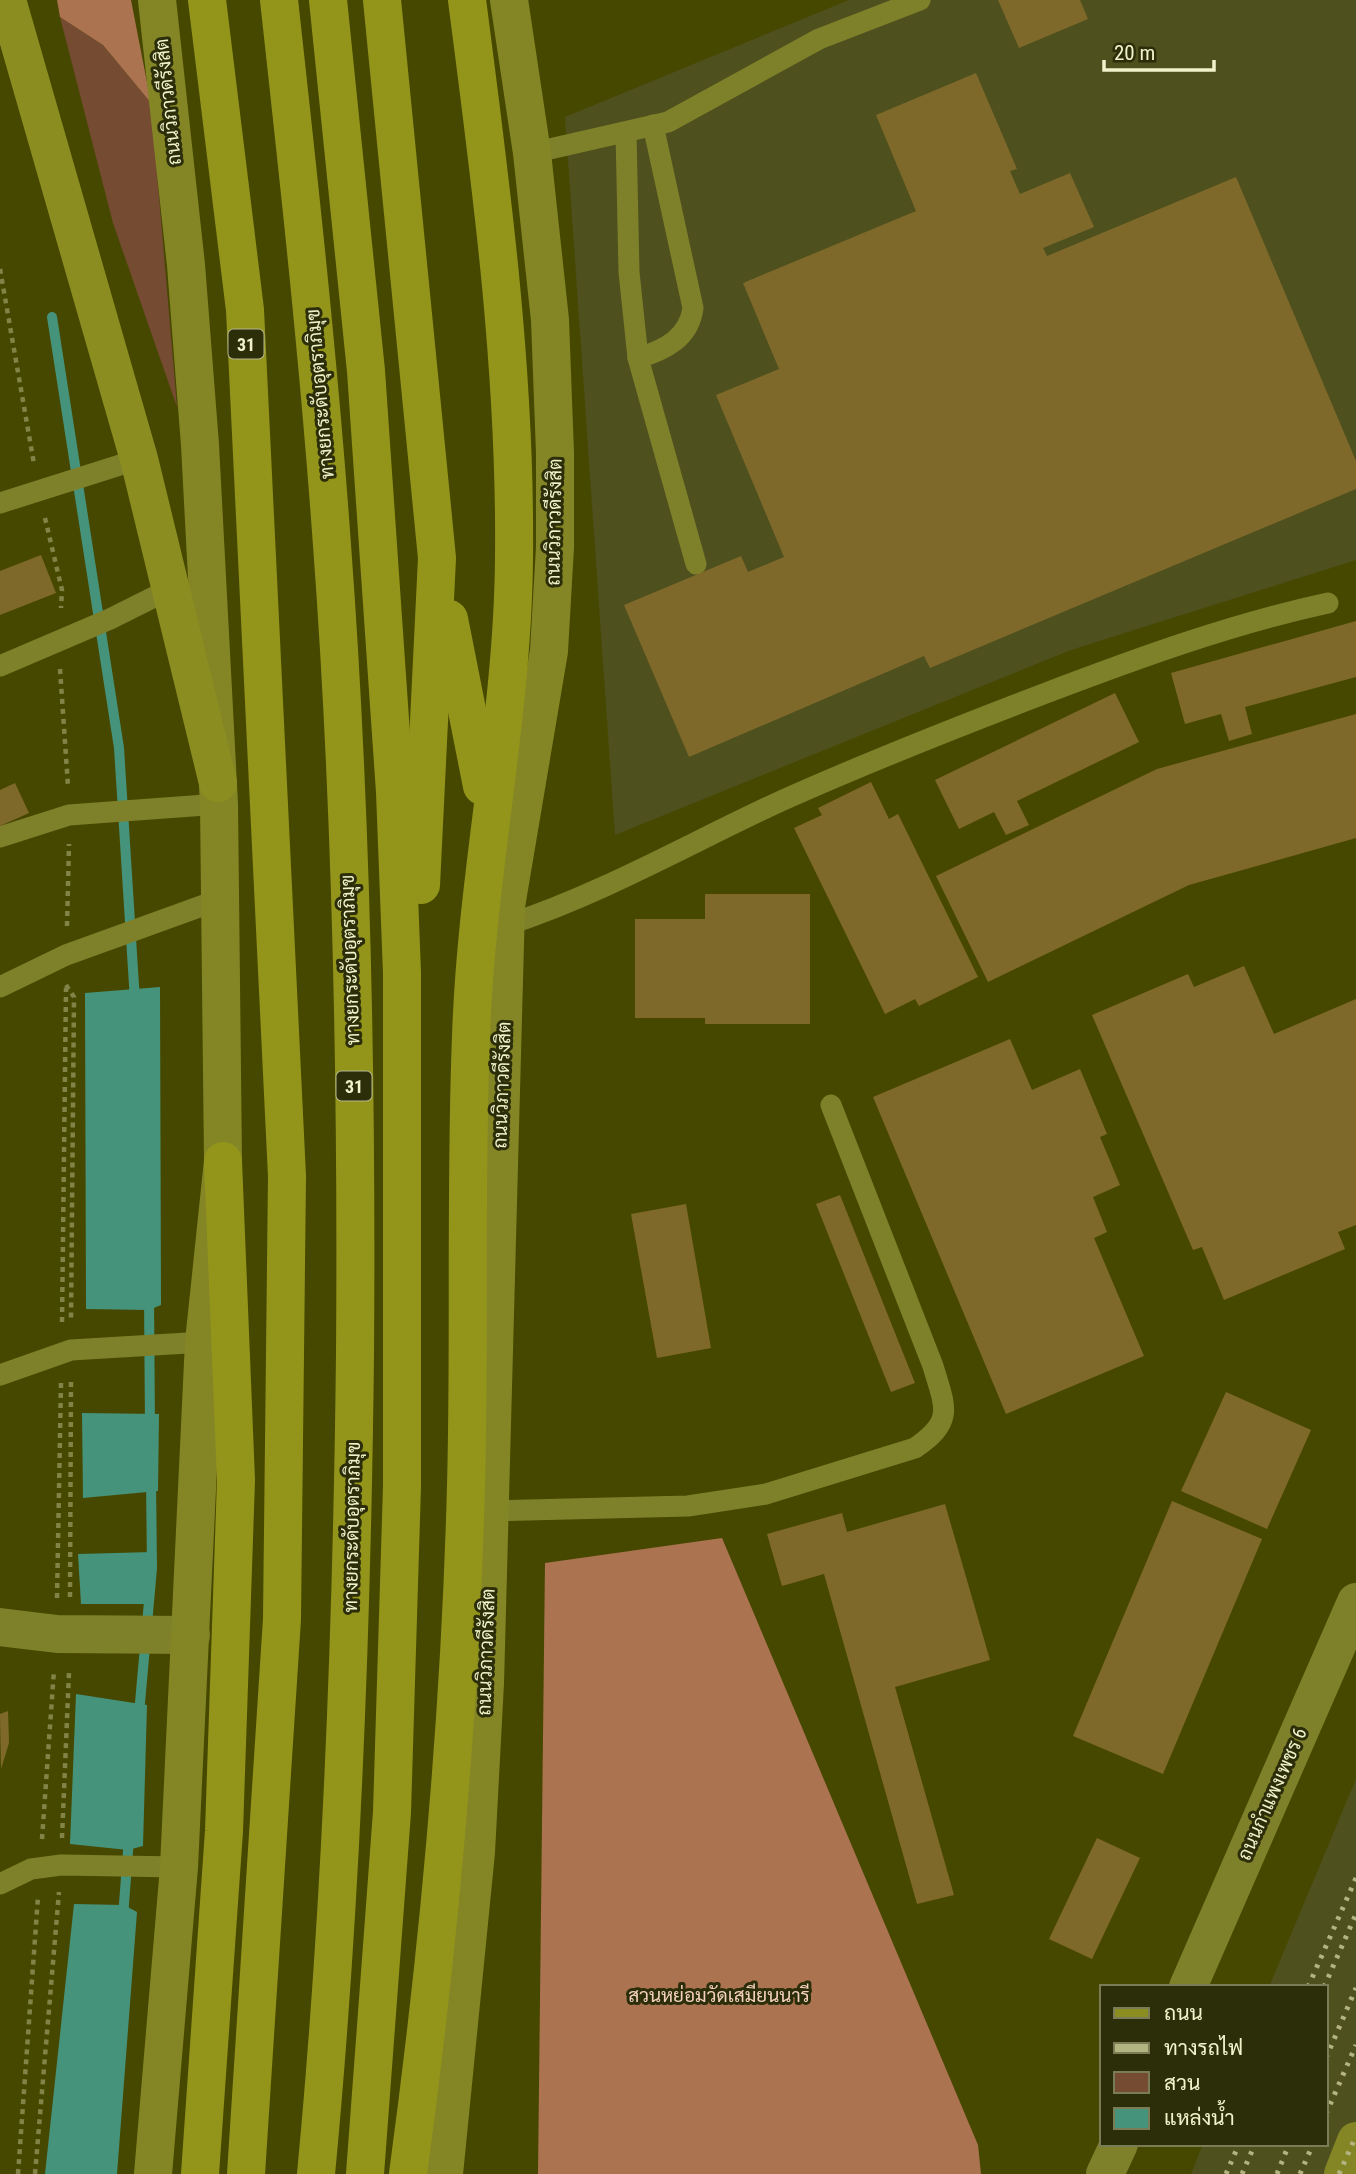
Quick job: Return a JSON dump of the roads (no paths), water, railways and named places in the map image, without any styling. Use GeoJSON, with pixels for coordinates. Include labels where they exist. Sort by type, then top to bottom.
{"type":"FeatureCollection","features":[{"type":"Feature","properties":{"kind":"highway","name":"31"},"geometry":{"type":"LineString","coordinates":[[207,0],[245,310],[287,1176],[282,1619],[246,2174]]}},
{"type":"Feature","properties":{"kind":"highway","name":"ทางยกระดับอุตราภิมุข"},"geometry":{"type":"LineString","coordinates":[[279,0],[317,357],[333,551],[353,996],[356,1154],[350,1672],[342,1830],[316,2174]]}},
{"type":"Feature","properties":{"kind":"highway"},"geometry":{"type":"LineString","coordinates":[[328,0],[367,384],[395,792],[402,973],[402,1486],[392,1799],[365,2174]]}},
{"type":"Feature","properties":{"kind":"highway"},"geometry":{"type":"LineString","coordinates":[[382,0],[437,558],[514,916]]}},
{"type":"Feature","properties":{"kind":"highway"},"geometry":{"type":"LineString","coordinates":[[408,2174],[426,2049],[448,1823],[466,1489],[471,1037],[476,944],[511,629],[514,558],[511,416],[498,244],[467,0]]}},
{"type":"Feature","properties":{"kind":"highway"},"geometry":{"type":"LineString","coordinates":[[388,2174],[402,1822],[407,1175],[437,558]]}},
{"type":"Feature","properties":{"kind":"highway"},"geometry":{"type":"LineString","coordinates":[[200,2174],[224,1832],[236,1480],[223,1161]]}},
{"type":"Feature","properties":{"kind":"main road"},"geometry":{"type":"LineString","coordinates":[[7,0],[139,459],[172,588],[218,793]]}},
{"type":"Feature","properties":{"kind":"main road","name":"ถนนวิภาวดีรังสิต"},"geometry":{"type":"LineString","coordinates":[[153,2174],[179,1867],[173,1634],[223,1161],[218,793],[194,362],[157,0]]}},
{"type":"Feature","properties":{"kind":"main road","name":"ถนนวิภาวดีรังสิต"},"geometry":{"type":"LineString","coordinates":[[444,2174],[476,1852],[514,916],[548,650],[555,547],[550,320],[531,153],[509,0]]}},
{"type":"Feature","properties":{"kind":"main road"},"geometry":{"type":"LineString","coordinates":[[450,2122],[463,2174]]}},
{"type":"Feature","properties":{"kind":"main road"},"geometry":{"type":"LineString","coordinates":[[1343,2174],[1356,2141]]}},
{"type":"Feature","properties":{"kind":"street","name":"ถนนกำแพงเพชร 6"},"geometry":{"type":"LineString","coordinates":[[1189,1985],[1356,1602]]}},
{"type":"Feature","properties":{"kind":"street"},"geometry":{"type":"LineString","coordinates":[[0,1627],[66,1633],[173,1634]]}},
{"type":"Feature","properties":{"kind":"street"},"geometry":{"type":"LineString","coordinates":[[1105,2174],[1118,2146]]}},
{"type":"Feature","properties":{"kind":"lane"},"geometry":{"type":"LineString","coordinates":[[531,153],[668,122],[819,39],[920,0]]}},
{"type":"Feature","properties":{"kind":"lane"},"geometry":{"type":"LineString","coordinates":[[638,358],[662,351],[682,335],[691,323],[693,308],[653,125]]}},
{"type":"Feature","properties":{"kind":"lane"},"geometry":{"type":"LineString","coordinates":[[625,132],[629,272],[638,358],[696,564]]}},
{"type":"Feature","properties":{"kind":"lane"},"geometry":{"type":"LineString","coordinates":[[0,503],[139,459]]}},
{"type":"Feature","properties":{"kind":"lane"},"geometry":{"type":"LineString","coordinates":[[0,666],[110,619],[172,588]]}},
{"type":"Feature","properties":{"kind":"lane"},"geometry":{"type":"LineString","coordinates":[[514,916],[594,891],[780,802],[926,739],[1103,671],[1255,619],[1328,603]]}},
{"type":"Feature","properties":{"kind":"lane"},"geometry":{"type":"LineString","coordinates":[[0,837],[69,815],[141,807],[218,793]]}},
{"type":"Feature","properties":{"kind":"lane"},"geometry":{"type":"LineString","coordinates":[[0,987],[66,955],[221,899]]}},
{"type":"Feature","properties":{"kind":"lane"},"geometry":{"type":"LineString","coordinates":[[491,1511],[688,1506],[766,1494],[915,1448],[935,1434],[944,1420],[945,1408],[933,1366],[831,1105]]}},
{"type":"Feature","properties":{"kind":"lane"},"geometry":{"type":"LineString","coordinates":[[0,1375],[66,1351],[204,1342]]}},
{"type":"Feature","properties":{"kind":"lane"},"geometry":{"type":"LineString","coordinates":[[0,1884],[50,1866],[179,1867]]}},
{"type":"Feature","properties":{"kind":"water"},"geometry":{"type":"Polygon","coordinates":[[[160,987],[161,1305],[149,1310],[86,1309],[85,993],[160,987]]]}},
{"type":"Feature","properties":{"kind":"water"},"geometry":{"type":"Polygon","coordinates":[[[82,1413],[159,1414],[158,1491],[83,1498],[82,1413]]]}},
{"type":"Feature","properties":{"kind":"water"},"geometry":{"type":"Polygon","coordinates":[[[152,1552],[149,1604],[81,1604],[78,1554],[152,1552]]]}},
{"type":"Feature","properties":{"kind":"water"},"geometry":{"type":"Polygon","coordinates":[[[76,1694],[147,1705],[143,1846],[128,1850],[70,1844],[76,1694]]]}},
{"type":"Feature","properties":{"kind":"water"},"geometry":{"type":"Polygon","coordinates":[[[74,1904],[124,1905],[137,1912],[117,2174],[45,2174],[74,1904]]]}},
{"type":"Feature","properties":{"kind":"waterway"},"geometry":{"type":"LineString","coordinates":[[52,317],[119,748],[135,1001]]}},
{"type":"Feature","properties":{"kind":"waterway"},"geometry":{"type":"LineString","coordinates":[[149,1297],[150,1428]]}},
{"type":"Feature","properties":{"kind":"waterway"},"geometry":{"type":"LineString","coordinates":[[139,1714],[152,1568],[151,1479]]}},
{"type":"Feature","properties":{"kind":"waterway"},"geometry":{"type":"LineString","coordinates":[[123,1917],[129,1838]]}},
{"type":"Feature","properties":{"kind":"railway"},"geometry":{"type":"LineString","coordinates":[[1309,1985],[1356,1878]]}},
{"type":"Feature","properties":{"kind":"railway"},"geometry":{"type":"LineString","coordinates":[[1325,1985],[1356,1914]]}},
{"type":"Feature","properties":{"kind":"railway"},"geometry":{"type":"LineString","coordinates":[[1328,2053],[1356,1988]]}},
{"type":"Feature","properties":{"kind":"railway"},"geometry":{"type":"LineString","coordinates":[[1328,2109],[1356,2045]]}},
{"type":"Feature","properties":{"kind":"railway"},"geometry":{"type":"LineString","coordinates":[[1339,2174],[1356,2136]]}},
{"type":"Feature","properties":{"kind":"railway"},"geometry":{"type":"LineString","coordinates":[[1226,2174],[1238,2146]]}},
{"type":"Feature","properties":{"kind":"railway"},"geometry":{"type":"LineString","coordinates":[[1242,2174],[1254,2146]]}},
{"type":"Feature","properties":{"kind":"railway"},"geometry":{"type":"LineString","coordinates":[[1277,2174],[1288,2146]]}},
{"type":"Feature","properties":{"kind":"railway"},"geometry":{"type":"LineString","coordinates":[[1300,2174],[1312,2146]]}},
{"type":"Feature","properties":{"kind":"park label","name":"สวนหย่อมวัดเสมียนนารี"},"geometry":{"type":"Point","coordinates":[719,1995]}}]}
